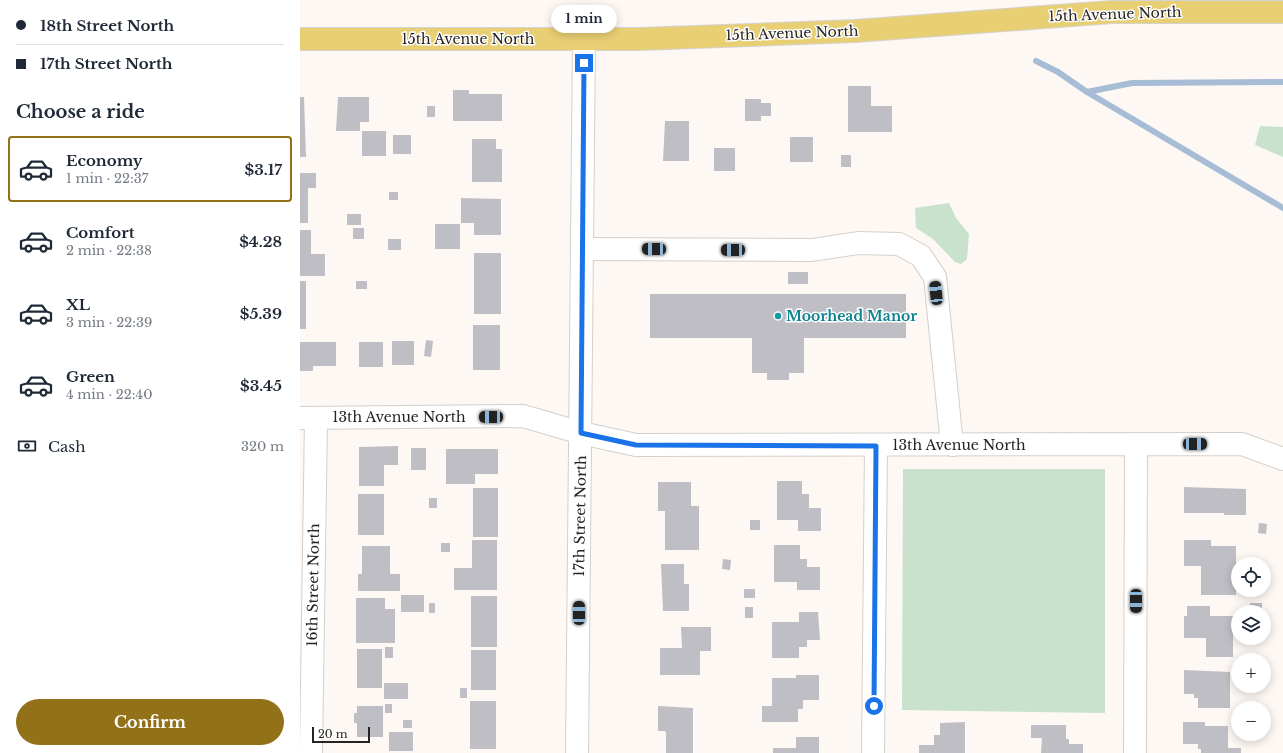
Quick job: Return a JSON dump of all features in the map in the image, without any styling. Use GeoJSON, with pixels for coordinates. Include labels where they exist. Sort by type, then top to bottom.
{"type":"FeatureCollection","features":[{"type":"Feature","properties":{"kind":"main road","name":"15th Avenue North"},"geometry":{"type":"LineString","coordinates":[[300,39],[584,40],[855,31],[1112,12],[1283,12]]}},
{"type":"Feature","properties":{"kind":"street","name":"17th Street North"},"geometry":{"type":"LineString","coordinates":[[578,753],[584,40]]}},
{"type":"Feature","properties":{"kind":"street"},"geometry":{"type":"LineString","coordinates":[[583,249],[812,250],[858,243],[899,244],[920,256],[935,277],[952,445]]}},
{"type":"Feature","properties":{"kind":"street","name":"13th Avenue North"},"geometry":{"type":"LineString","coordinates":[[308,418],[523,416],[581,433],[636,445],[876,446],[1242,444],[1283,459]]}},
{"type":"Feature","properties":{"kind":"street","name":"16th Street North"},"geometry":{"type":"LineString","coordinates":[[308,418],[311,753]]}},
{"type":"Feature","properties":{"kind":"street"},"geometry":{"type":"LineString","coordinates":[[1135,753],[1136,444]]}},
{"type":"Feature","properties":{"kind":"street"},"geometry":{"type":"LineString","coordinates":[[873,753],[876,446]]}},
{"type":"Feature","properties":{"kind":"green space"},"geometry":{"type":"Polygon","coordinates":[[[1260,126],[1283,127],[1283,157],[1255,145],[1260,126]]]}},
{"type":"Feature","properties":{"kind":"green space"},"geometry":{"type":"Polygon","coordinates":[[[949,203],[956,218],[969,234],[967,259],[961,264],[955,262],[933,239],[916,228],[915,208],[949,203]]]}},
{"type":"Feature","properties":{"kind":"green space"},"geometry":{"type":"Polygon","coordinates":[[[903,469],[1105,469],[1105,713],[902,710],[903,469]]]}},
{"type":"Feature","properties":{"kind":"building"},"geometry":{"type":"Polygon","coordinates":[[[848,86],[871,86],[871,106],[892,106],[892,132],[848,132],[848,86]]]}},
{"type":"Feature","properties":{"kind":"building"},"geometry":{"type":"Polygon","coordinates":[[[453,90],[469,90],[469,94],[502,94],[502,121],[453,121],[453,90]]]}},
{"type":"Feature","properties":{"kind":"building"},"geometry":{"type":"Polygon","coordinates":[[[300,97],[304,97],[306,157],[300,157],[300,97]]]}},
{"type":"Feature","properties":{"kind":"building"},"geometry":{"type":"Polygon","coordinates":[[[338,97],[369,97],[369,122],[360,122],[360,131],[336,131],[338,97]]]}},
{"type":"Feature","properties":{"kind":"building"},"geometry":{"type":"Polygon","coordinates":[[[745,99],[761,99],[761,103],[771,103],[771,116],[761,116],[761,121],[745,121],[745,99]]]}},
{"type":"Feature","properties":{"kind":"building"},"geometry":{"type":"Polygon","coordinates":[[[427,106],[435,106],[435,117],[427,117],[427,106]]]}},
{"type":"Feature","properties":{"kind":"building"},"geometry":{"type":"Polygon","coordinates":[[[665,121],[689,121],[689,161],[663,161],[665,121]]]}},
{"type":"Feature","properties":{"kind":"building"},"geometry":{"type":"Polygon","coordinates":[[[362,131],[386,131],[386,156],[362,156],[362,131]]]}},
{"type":"Feature","properties":{"kind":"building"},"geometry":{"type":"Polygon","coordinates":[[[393,135],[411,135],[411,154],[393,154],[393,135]]]}},
{"type":"Feature","properties":{"kind":"building"},"geometry":{"type":"Polygon","coordinates":[[[790,137],[813,137],[813,162],[790,162],[790,137]]]}},
{"type":"Feature","properties":{"kind":"building"},"geometry":{"type":"Polygon","coordinates":[[[472,139],[496,139],[496,149],[502,149],[502,182],[472,182],[472,139]]]}},
{"type":"Feature","properties":{"kind":"building"},"geometry":{"type":"Polygon","coordinates":[[[714,148],[735,148],[735,171],[714,171],[714,148]]]}},
{"type":"Feature","properties":{"kind":"building"},"geometry":{"type":"Polygon","coordinates":[[[841,155],[851,155],[851,167],[841,167],[841,155]]]}},
{"type":"Feature","properties":{"kind":"building"},"geometry":{"type":"Polygon","coordinates":[[[300,173],[316,173],[316,188],[308,188],[308,223],[300,223],[300,173]]]}},
{"type":"Feature","properties":{"kind":"building"},"geometry":{"type":"Polygon","coordinates":[[[389,192],[398,192],[398,200],[389,200],[389,192]]]}},
{"type":"Feature","properties":{"kind":"building"},"geometry":{"type":"Polygon","coordinates":[[[461,198],[501,199],[501,235],[474,235],[474,223],[461,223],[461,198]]]}},
{"type":"Feature","properties":{"kind":"building"},"geometry":{"type":"Polygon","coordinates":[[[347,214],[361,214],[361,225],[347,225],[347,214]]]}},
{"type":"Feature","properties":{"kind":"building"},"geometry":{"type":"Polygon","coordinates":[[[435,224],[460,224],[460,249],[435,249],[435,224]]]}},
{"type":"Feature","properties":{"kind":"building"},"geometry":{"type":"Polygon","coordinates":[[[353,228],[364,228],[364,239],[353,239],[353,228]]]}},
{"type":"Feature","properties":{"kind":"building"},"geometry":{"type":"Polygon","coordinates":[[[300,230],[311,230],[311,254],[325,254],[325,276],[300,276],[300,230]]]}},
{"type":"Feature","properties":{"kind":"building"},"geometry":{"type":"Polygon","coordinates":[[[388,239],[401,239],[401,250],[388,250],[388,239]]]}},
{"type":"Feature","properties":{"kind":"building"},"geometry":{"type":"Polygon","coordinates":[[[474,253],[501,253],[501,314],[474,314],[474,253]]]}},
{"type":"Feature","properties":{"kind":"building"},"geometry":{"type":"Polygon","coordinates":[[[788,272],[808,272],[808,284],[788,284],[788,272]]]}},
{"type":"Feature","properties":{"kind":"building"},"geometry":{"type":"Polygon","coordinates":[[[300,281],[306,281],[306,329],[300,329],[300,281]]]}},
{"type":"Feature","properties":{"kind":"building"},"geometry":{"type":"Polygon","coordinates":[[[356,281],[367,281],[367,289],[356,289],[356,281]]]}},
{"type":"Feature","properties":{"kind":"building","name":"Moorhead Manor"},"geometry":{"type":"Polygon","coordinates":[[[650,294],[906,294],[906,338],[804,338],[804,373],[789,373],[789,380],[767,380],[767,373],[752,373],[752,338],[650,338],[650,294]]]}},
{"type":"Feature","properties":{"kind":"building"},"geometry":{"type":"Polygon","coordinates":[[[473,325],[500,325],[500,370],[473,370],[473,325]]]}},
{"type":"Feature","properties":{"kind":"building"},"geometry":{"type":"Polygon","coordinates":[[[426,340],[433,341],[431,357],[424,356],[426,340]]]}},
{"type":"Feature","properties":{"kind":"building"},"geometry":{"type":"Polygon","coordinates":[[[392,341],[414,341],[414,365],[392,365],[392,341]]]}},
{"type":"Feature","properties":{"kind":"building"},"geometry":{"type":"Polygon","coordinates":[[[300,342],[336,342],[336,366],[313,366],[313,371],[300,371],[300,342]]]}},
{"type":"Feature","properties":{"kind":"building"},"geometry":{"type":"Polygon","coordinates":[[[359,342],[383,342],[383,367],[359,367],[359,342]]]}},
{"type":"Feature","properties":{"kind":"building"},"geometry":{"type":"Polygon","coordinates":[[[398,446],[398,465],[384,465],[384,486],[359,486],[359,447],[398,446]]]}},
{"type":"Feature","properties":{"kind":"building"},"geometry":{"type":"Polygon","coordinates":[[[411,448],[426,448],[426,470],[411,470],[411,448]]]}},
{"type":"Feature","properties":{"kind":"building"},"geometry":{"type":"Polygon","coordinates":[[[446,449],[498,449],[498,474],[475,474],[475,484],[446,484],[446,449]]]}},
{"type":"Feature","properties":{"kind":"building"},"geometry":{"type":"Polygon","coordinates":[[[777,481],[802,481],[802,494],[809,494],[809,508],[821,508],[821,531],[798,531],[798,520],[777,520],[777,481]]]}},
{"type":"Feature","properties":{"kind":"building"},"geometry":{"type":"Polygon","coordinates":[[[658,482],[691,482],[691,506],[699,506],[699,550],[665,550],[665,511],[658,511],[658,482]]]}},
{"type":"Feature","properties":{"kind":"building"},"geometry":{"type":"Polygon","coordinates":[[[1184,487],[1246,489],[1246,515],[1224,515],[1224,513],[1184,513],[1184,487]]]}},
{"type":"Feature","properties":{"kind":"building"},"geometry":{"type":"Polygon","coordinates":[[[473,488],[498,488],[498,537],[473,537],[473,488]]]}},
{"type":"Feature","properties":{"kind":"building"},"geometry":{"type":"Polygon","coordinates":[[[358,494],[384,494],[384,535],[358,535],[358,494]]]}},
{"type":"Feature","properties":{"kind":"building"},"geometry":{"type":"Polygon","coordinates":[[[429,498],[437,498],[437,508],[429,508],[429,498]]]}},
{"type":"Feature","properties":{"kind":"building"},"geometry":{"type":"Polygon","coordinates":[[[750,520],[760,520],[760,530],[750,530],[750,520]]]}},
{"type":"Feature","properties":{"kind":"building"},"geometry":{"type":"Polygon","coordinates":[[[1259,523],[1267,524],[1266,534],[1258,533],[1259,523]]]}},
{"type":"Feature","properties":{"kind":"building"},"geometry":{"type":"Polygon","coordinates":[[[472,540],[497,540],[497,590],[454,590],[454,568],[472,568],[472,540]]]}},
{"type":"Feature","properties":{"kind":"building"},"geometry":{"type":"Polygon","coordinates":[[[1184,540],[1211,540],[1211,546],[1236,546],[1236,557],[1231,557],[1231,595],[1201,595],[1201,566],[1184,566],[1184,540]]]}},
{"type":"Feature","properties":{"kind":"building"},"geometry":{"type":"Polygon","coordinates":[[[441,543],[450,543],[450,552],[441,552],[441,543]]]}},
{"type":"Feature","properties":{"kind":"building"},"geometry":{"type":"Polygon","coordinates":[[[774,545],[800,545],[800,559],[807,559],[807,567],[820,567],[820,590],[797,590],[797,582],[774,582],[774,545]]]}},
{"type":"Feature","properties":{"kind":"building"},"geometry":{"type":"Polygon","coordinates":[[[362,546],[390,546],[390,574],[400,574],[400,591],[358,591],[358,574],[362,574],[362,546]]]}},
{"type":"Feature","properties":{"kind":"building"},"geometry":{"type":"Polygon","coordinates":[[[723,559],[731,560],[730,570],[722,569],[723,559]]]}},
{"type":"Feature","properties":{"kind":"building"},"geometry":{"type":"Polygon","coordinates":[[[661,564],[684,564],[684,584],[689,584],[689,611],[663,611],[661,564]]]}},
{"type":"Feature","properties":{"kind":"building"},"geometry":{"type":"Polygon","coordinates":[[[744,589],[755,589],[755,598],[744,598],[744,589]]]}},
{"type":"Feature","properties":{"kind":"building"},"geometry":{"type":"Polygon","coordinates":[[[401,595],[424,595],[424,612],[401,612],[401,595]]]}},
{"type":"Feature","properties":{"kind":"building"},"geometry":{"type":"Polygon","coordinates":[[[471,596],[497,596],[497,647],[471,647],[471,596]]]}},
{"type":"Feature","properties":{"kind":"building"},"geometry":{"type":"Polygon","coordinates":[[[356,598],[385,598],[385,609],[395,609],[395,643],[356,643],[356,598]]]}},
{"type":"Feature","properties":{"kind":"building"},"geometry":{"type":"Polygon","coordinates":[[[429,603],[435,603],[435,613],[429,613],[429,603]]]}},
{"type":"Feature","properties":{"kind":"building"},"geometry":{"type":"Polygon","coordinates":[[[1250,603],[1262,603],[1262,605],[1250,605],[1250,603]]]}},
{"type":"Feature","properties":{"kind":"building"},"geometry":{"type":"Polygon","coordinates":[[[1187,606],[1210,606],[1210,616],[1231,616],[1231,645],[1233,645],[1233,653],[1231,653],[1231,657],[1206,657],[1206,638],[1184,638],[1184,616],[1187,616],[1187,606]]]}},
{"type":"Feature","properties":{"kind":"building"},"geometry":{"type":"Polygon","coordinates":[[[745,607],[753,607],[753,618],[745,618],[745,607]]]}},
{"type":"Feature","properties":{"kind":"building"},"geometry":{"type":"Polygon","coordinates":[[[799,612],[818,612],[820,640],[807,640],[807,647],[799,647],[799,658],[772,658],[772,622],[799,622],[799,612]]]}},
{"type":"Feature","properties":{"kind":"building"},"geometry":{"type":"Polygon","coordinates":[[[681,627],[711,627],[711,651],[700,651],[700,675],[660,675],[660,648],[682,648],[681,627]]]}},
{"type":"Feature","properties":{"kind":"building"},"geometry":{"type":"Polygon","coordinates":[[[385,647],[393,647],[393,658],[385,658],[385,647]]]}},
{"type":"Feature","properties":{"kind":"building"},"geometry":{"type":"Polygon","coordinates":[[[357,649],[382,649],[382,688],[357,688],[357,649]]]}},
{"type":"Feature","properties":{"kind":"building"},"geometry":{"type":"Polygon","coordinates":[[[471,650],[496,650],[496,690],[471,690],[471,650]]]}},
{"type":"Feature","properties":{"kind":"building"},"geometry":{"type":"Polygon","coordinates":[[[1184,670],[1230,672],[1230,708],[1198,708],[1198,698],[1194,698],[1194,694],[1184,694],[1184,670]]]}},
{"type":"Feature","properties":{"kind":"building"},"geometry":{"type":"Polygon","coordinates":[[[796,675],[819,675],[819,700],[803,700],[803,709],[798,709],[798,722],[762,722],[762,706],[772,706],[772,678],[796,678],[796,675]]]}},
{"type":"Feature","properties":{"kind":"building"},"geometry":{"type":"Polygon","coordinates":[[[384,683],[408,683],[408,699],[384,699],[384,683]]]}},
{"type":"Feature","properties":{"kind":"building"},"geometry":{"type":"Polygon","coordinates":[[[460,688],[467,688],[467,698],[460,698],[460,688]]]}},
{"type":"Feature","properties":{"kind":"building"},"geometry":{"type":"Polygon","coordinates":[[[470,701],[496,701],[496,749],[470,749],[470,701]]]}},
{"type":"Feature","properties":{"kind":"building"},"geometry":{"type":"Polygon","coordinates":[[[385,704],[392,704],[392,713],[385,713],[385,704]]]}},
{"type":"Feature","properties":{"kind":"building"},"geometry":{"type":"Polygon","coordinates":[[[357,706],[383,706],[383,737],[357,737],[357,723],[354,723],[354,713],[357,713],[357,706]]]}},
{"type":"Feature","properties":{"kind":"building"},"geometry":{"type":"Polygon","coordinates":[[[658,706],[693,708],[693,753],[666,753],[666,733],[665,731],[658,731],[658,706]]]}},
{"type":"Feature","properties":{"kind":"building"},"geometry":{"type":"Polygon","coordinates":[[[403,720],[412,720],[412,728],[403,728],[403,720]]]}},
{"type":"Feature","properties":{"kind":"building"},"geometry":{"type":"Polygon","coordinates":[[[965,722],[965,753],[919,753],[919,745],[934,745],[934,735],[940,735],[940,723],[965,722]]]}},
{"type":"Feature","properties":{"kind":"building"},"geometry":{"type":"Polygon","coordinates":[[[1183,722],[1205,722],[1205,726],[1228,726],[1228,748],[1241,748],[1241,753],[1201,753],[1201,749],[1198,749],[1198,744],[1183,744],[1183,722]]]}},
{"type":"Feature","properties":{"kind":"building"},"geometry":{"type":"Polygon","coordinates":[[[1031,725],[1066,725],[1066,739],[1069,739],[1069,744],[1083,744],[1083,753],[1041,753],[1042,738],[1031,738],[1031,725]]]}},
{"type":"Feature","properties":{"kind":"building"},"geometry":{"type":"Polygon","coordinates":[[[389,732],[413,732],[413,751],[389,751],[389,732]]]}},
{"type":"Feature","properties":{"kind":"building"},"geometry":{"type":"Polygon","coordinates":[[[796,737],[819,737],[819,753],[773,753],[773,748],[796,748],[796,737]]]}},
{"type":"Feature","properties":{"kind":"waterway"},"geometry":{"type":"LineString","coordinates":[[1036,61],[1058,72],[1087,92],[1283,208]]}},
{"type":"Feature","properties":{"kind":"waterway"},"geometry":{"type":"LineString","coordinates":[[1087,92],[1132,83],[1283,82]]}},
{"type":"Feature","properties":{"kind":"place","name":"Moorhead Manor"},"geometry":{"type":"Point","coordinates":[778,316]}},
{"type":"Feature","properties":{"kind":"route"},"geometry":{"type":"LineString","coordinates":[[584,63],[581,433],[636,445],[876,446],[874,706]]}}]}
